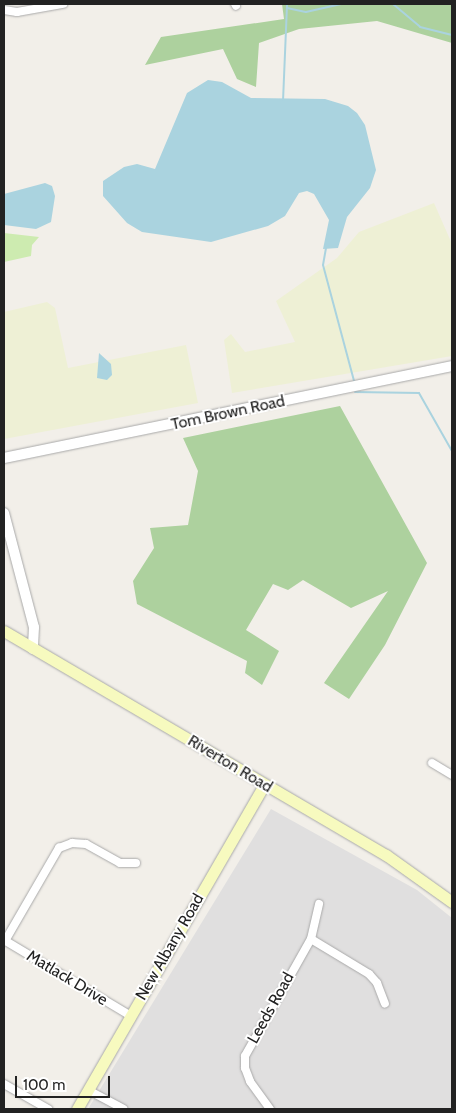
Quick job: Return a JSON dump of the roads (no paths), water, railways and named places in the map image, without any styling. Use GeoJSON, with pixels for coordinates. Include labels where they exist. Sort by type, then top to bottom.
{"type":"FeatureCollection","features":[{"type":"Feature","properties":{"kind":"main road","name":"Riverton Road"},"geometry":{"type":"LineString","coordinates":[[4,631],[419,876],[452,902]]}},
{"type":"Feature","properties":{"kind":"main road","name":"New Albany Road"},"geometry":{"type":"LineString","coordinates":[[77,1109],[264,785]]}},
{"type":"Feature","properties":{"kind":"street"},"geometry":{"type":"LineString","coordinates":[[4,10],[16,12],[63,4]]}},
{"type":"Feature","properties":{"kind":"street","name":"Tom Brown Road"},"geometry":{"type":"LineString","coordinates":[[4,458],[452,366]]}},
{"type":"Feature","properties":{"kind":"street"},"geometry":{"type":"LineString","coordinates":[[4,515],[34,627],[34,649]]}},
{"type":"Feature","properties":{"kind":"street"},"geometry":{"type":"LineString","coordinates":[[432,763],[452,775]]}},
{"type":"Feature","properties":{"kind":"street"},"geometry":{"type":"LineString","coordinates":[[4,941],[58,848],[72,843],[86,844],[120,863],[136,863]]}},
{"type":"Feature","properties":{"kind":"street","name":"Leeds Road"},"geometry":{"type":"LineString","coordinates":[[270,1109],[250,1081],[245,1068],[245,1056],[311,939],[319,904]]}},
{"type":"Feature","properties":{"kind":"street"},"geometry":{"type":"LineString","coordinates":[[311,939],[369,974],[377,983],[385,1004]]}},
{"type":"Feature","properties":{"kind":"street","name":"Matlack Drive"},"geometry":{"type":"LineString","coordinates":[[4,941],[131,1016]]}},
{"type":"Feature","properties":{"kind":"street"},"geometry":{"type":"LineString","coordinates":[[4,1084],[48,1109]]}},
{"type":"Feature","properties":{"kind":"street"},"geometry":{"type":"LineString","coordinates":[[88,1090],[123,1109]]}},
{"type":"Feature","properties":{"kind":"water"},"geometry":{"type":"Polygon","coordinates":[[[208,80],[222,82],[251,98],[325,99],[348,106],[357,113],[365,125],[376,170],[370,188],[347,217],[338,248],[323,249],[329,220],[314,194],[307,191],[299,193],[285,216],[268,226],[211,242],[142,232],[127,223],[103,196],[103,181],[124,167],[137,164],[155,169],[187,93],[208,80]]]}},
{"type":"Feature","properties":{"kind":"water"},"geometry":{"type":"Polygon","coordinates":[[[45,183],[52,186],[55,196],[51,222],[36,229],[4,225],[4,194],[45,183]]]}},
{"type":"Feature","properties":{"kind":"water"},"geometry":{"type":"Polygon","coordinates":[[[99,353],[111,364],[112,375],[107,380],[97,378],[99,353]]]}},
{"type":"Feature","properties":{"kind":"waterway"},"geometry":{"type":"LineString","coordinates":[[283,101],[287,4]]}},
{"type":"Feature","properties":{"kind":"waterway"},"geometry":{"type":"LineString","coordinates":[[287,8],[306,12],[341,4]]}},
{"type":"Feature","properties":{"kind":"waterway"},"geometry":{"type":"LineString","coordinates":[[393,4],[420,27],[452,35]]}},
{"type":"Feature","properties":{"kind":"waterway"},"geometry":{"type":"LineString","coordinates":[[326,248],[323,265],[354,381]]}},
{"type":"Feature","properties":{"kind":"waterway"},"geometry":{"type":"LineString","coordinates":[[355,392],[419,393],[452,451]]}}]}
